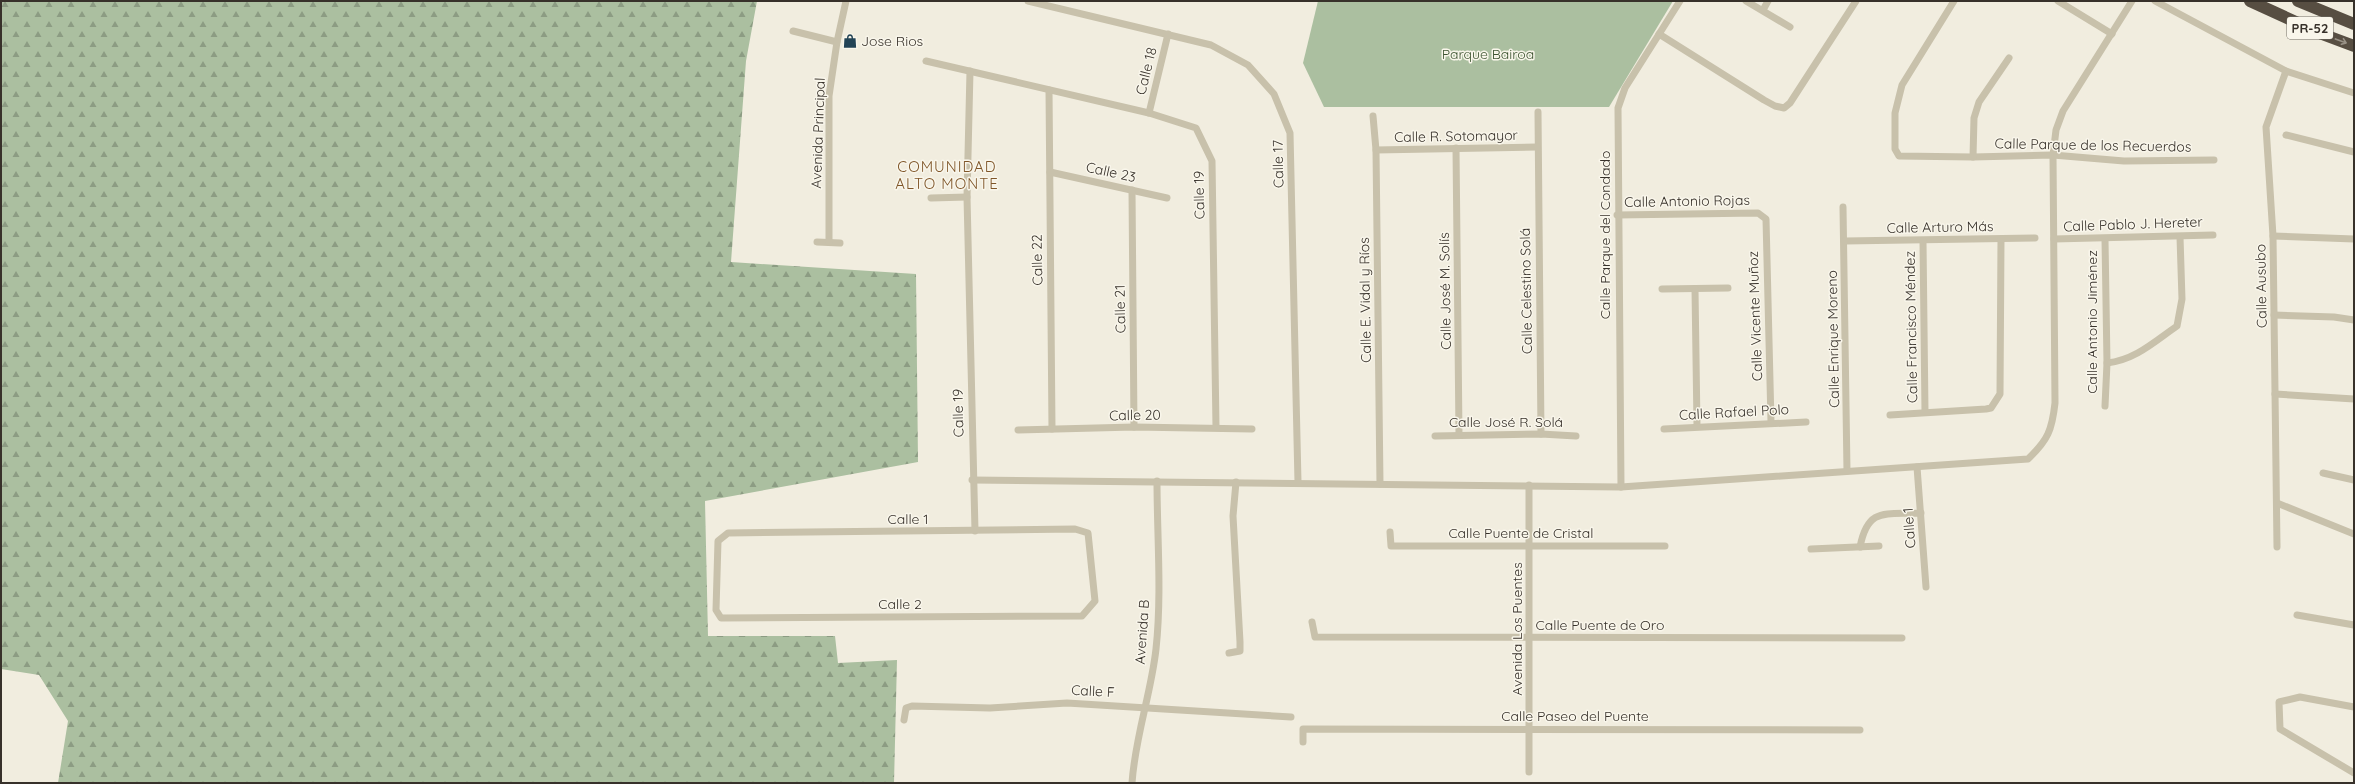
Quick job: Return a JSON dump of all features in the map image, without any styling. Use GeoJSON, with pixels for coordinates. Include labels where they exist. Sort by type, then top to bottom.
{"type":"FeatureCollection","features":[{"type":"Feature","properties":{"kind":"highway","name":"PR-52"},"geometry":{"type":"LineString","coordinates":[[2250,1],[2354,46]]}},
{"type":"Feature","properties":{"kind":"highway","name":"PR-52"},"geometry":{"type":"LineString","coordinates":[[2298,1],[2354,24]]}},
{"type":"Feature","properties":{"kind":"street","name":"Avenida Principal"},"geometry":{"type":"LineString","coordinates":[[829,242],[829,96],[837,42],[846,1]]}},
{"type":"Feature","properties":{"kind":"street","name":"Calle 17"},"geometry":{"type":"LineString","coordinates":[[1028,1],[1039,2],[1211,45],[1248,65],[1274,94],[1290,133],[1298,482]]}},
{"type":"Feature","properties":{"kind":"street","name":"Calle Parque del Condado"},"geometry":{"type":"LineString","coordinates":[[1621,487],[1617,215],[1618,108],[1625,88],[1680,1]]}},
{"type":"Feature","properties":{"kind":"street"},"geometry":{"type":"LineString","coordinates":[[1746,1],[1790,27]]}},
{"type":"Feature","properties":{"kind":"street"},"geometry":{"type":"LineString","coordinates":[[1762,10],[1768,1]]}},
{"type":"Feature","properties":{"kind":"street"},"geometry":{"type":"LineString","coordinates":[[1659,34],[1764,100],[1775,106],[1784,108],[1790,103],[1856,1]]}},
{"type":"Feature","properties":{"kind":"street","name":"Calle Parque de los Recuerdos"},"geometry":{"type":"LineString","coordinates":[[1954,1],[1902,85],[1895,113],[1895,149],[1900,156],[1973,157],[2052,155],[2124,161],[2214,160]]}},
{"type":"Feature","properties":{"kind":"street"},"geometry":{"type":"LineString","coordinates":[[2058,1],[2112,34]]}},
{"type":"Feature","properties":{"kind":"street"},"geometry":{"type":"LineString","coordinates":[[972,480],[1298,482],[1621,487],[2028,459],[2043,445],[2053,426],[2055,402],[2052,155],[2056,130],[2063,111],[2132,1]]}},
{"type":"Feature","properties":{"kind":"street"},"geometry":{"type":"LineString","coordinates":[[2155,1],[2286,71],[2354,93]]}},
{"type":"Feature","properties":{"kind":"street"},"geometry":{"type":"LineString","coordinates":[[793,31],[837,42]]}},
{"type":"Feature","properties":{"kind":"street","name":"Calle 18"},"geometry":{"type":"LineString","coordinates":[[1149,113],[1168,34]]}},
{"type":"Feature","properties":{"kind":"street"},"geometry":{"type":"LineString","coordinates":[[1973,157],[1974,118],[1979,102],[2009,58]]}},
{"type":"Feature","properties":{"kind":"street","name":"Calle 19"},"geometry":{"type":"LineString","coordinates":[[926,61],[1149,113],[1196,128],[1212,161],[1216,427]]}},
{"type":"Feature","properties":{"kind":"street","name":"Calle 19"},"geometry":{"type":"LineString","coordinates":[[970,71],[967,197],[972,480],[975,531]]}},
{"type":"Feature","properties":{"kind":"street","name":"Calle Ausubo"},"geometry":{"type":"LineString","coordinates":[[2277,547],[2273,236],[2266,127],[2286,71]]}},
{"type":"Feature","properties":{"kind":"street","name":"Calle 22"},"geometry":{"type":"LineString","coordinates":[[1049,90],[1052,430]]}},
{"type":"Feature","properties":{"kind":"street","name":"Calle Celestino Solá"},"geometry":{"type":"LineString","coordinates":[[1538,112],[1537,147],[1541,434]]}},
{"type":"Feature","properties":{"kind":"street","name":"Calle E. Vidal y Ríos"},"geometry":{"type":"LineString","coordinates":[[1373,116],[1376,150],[1380,484]]}},
{"type":"Feature","properties":{"kind":"street"},"geometry":{"type":"LineString","coordinates":[[2286,135],[2354,152]]}},
{"type":"Feature","properties":{"kind":"street","name":"Calle R. Sotomayor"},"geometry":{"type":"LineString","coordinates":[[1376,150],[1537,147]]}},
{"type":"Feature","properties":{"kind":"street","name":"Calle José M. Solís"},"geometry":{"type":"LineString","coordinates":[[1456,148],[1459,434]]}},
{"type":"Feature","properties":{"kind":"street","name":"Calle 23"},"geometry":{"type":"LineString","coordinates":[[1050,172],[1167,198]]}},
{"type":"Feature","properties":{"kind":"street","name":"Calle 21"},"geometry":{"type":"LineString","coordinates":[[1132,190],[1134,428]]}},
{"type":"Feature","properties":{"kind":"street"},"geometry":{"type":"LineString","coordinates":[[932,198],[967,197]]}},
{"type":"Feature","properties":{"kind":"street","name":"Calle Enrique Moreno"},"geometry":{"type":"LineString","coordinates":[[1843,207],[1845,241],[1847,471]]}},
{"type":"Feature","properties":{"kind":"street","name":"Calle Antonio Rojas"},"geometry":{"type":"LineString","coordinates":[[1617,215],[1758,213]]}},
{"type":"Feature","properties":{"kind":"street","name":"Calle Vicente Muñoz"},"geometry":{"type":"LineString","coordinates":[[1758,213],[1766,219],[1771,422]]}},
{"type":"Feature","properties":{"kind":"street","name":"Calle Pablo J. Hereter"},"geometry":{"type":"LineString","coordinates":[[2054,239],[2105,239],[2213,235]]}},
{"type":"Feature","properties":{"kind":"street"},"geometry":{"type":"LineString","coordinates":[[2273,236],[2354,239]]}},
{"type":"Feature","properties":{"kind":"street"},"geometry":{"type":"LineString","coordinates":[[2107,363],[2122,361],[2138,354],[2177,326],[2182,299],[2180,237]]}},
{"type":"Feature","properties":{"kind":"street","name":"Calle Arturo Más"},"geometry":{"type":"LineString","coordinates":[[1845,241],[1922,241],[2035,238]]}},
{"type":"Feature","properties":{"kind":"street"},"geometry":{"type":"LineString","coordinates":[[1890,415],[1991,408],[2000,394],[2001,239]]}},
{"type":"Feature","properties":{"kind":"street","name":"Calle Antonio Jiménez"},"geometry":{"type":"LineString","coordinates":[[2105,239],[2107,363],[2105,406]]}},
{"type":"Feature","properties":{"kind":"street","name":"Calle Francisco Méndez"},"geometry":{"type":"LineString","coordinates":[[1922,241],[1925,412]]}},
{"type":"Feature","properties":{"kind":"street"},"geometry":{"type":"LineString","coordinates":[[817,242],[840,243]]}},
{"type":"Feature","properties":{"kind":"street"},"geometry":{"type":"LineString","coordinates":[[1662,289],[1728,288]]}},
{"type":"Feature","properties":{"kind":"street"},"geometry":{"type":"LineString","coordinates":[[1695,289],[1697,426]]}},
{"type":"Feature","properties":{"kind":"street"},"geometry":{"type":"LineString","coordinates":[[2274,315],[2334,316],[2354,320]]}},
{"type":"Feature","properties":{"kind":"street"},"geometry":{"type":"LineString","coordinates":[[2275,394],[2354,399]]}},
{"type":"Feature","properties":{"kind":"street","name":"Calle Rafael Polo"},"geometry":{"type":"LineString","coordinates":[[1664,429],[1771,422],[1806,422]]}},
{"type":"Feature","properties":{"kind":"street","name":"Calle 20"},"geometry":{"type":"LineString","coordinates":[[1018,430],[1216,427],[1252,428]]}},
{"type":"Feature","properties":{"kind":"street","name":"Calle José R. Solá"},"geometry":{"type":"LineString","coordinates":[[1435,436],[1459,434],[1541,434],[1576,436]]}},
{"type":"Feature","properties":{"kind":"street","name":"Calle 1"},"geometry":{"type":"LineString","coordinates":[[1917,467],[1926,587]]}},
{"type":"Feature","properties":{"kind":"street"},"geometry":{"type":"LineString","coordinates":[[2323,473],[2354,480]]}},
{"type":"Feature","properties":{"kind":"street","name":"Avenida B"},"geometry":{"type":"LineString","coordinates":[[1132,783],[1134,756],[1146,707],[1157,630],[1157,481]]}},
{"type":"Feature","properties":{"kind":"street"},"geometry":{"type":"LineString","coordinates":[[1229,653],[1240,651],[1233,516],[1236,482]]}},
{"type":"Feature","properties":{"kind":"street","name":"Avenida Los Puentes"},"geometry":{"type":"LineString","coordinates":[[1529,485],[1529,772]]}},
{"type":"Feature","properties":{"kind":"street"},"geometry":{"type":"LineString","coordinates":[[2277,503],[2354,534]]}},
{"type":"Feature","properties":{"kind":"street"},"geometry":{"type":"LineString","coordinates":[[1860,547],[1871,520],[1877,515],[1921,513]]}},
{"type":"Feature","properties":{"kind":"street","name":"Calle 1"},"geometry":{"type":"LineString","coordinates":[[728,533],[1075,529],[1088,533]]}},
{"type":"Feature","properties":{"kind":"street","name":"Calle Puente de Cristal"},"geometry":{"type":"LineString","coordinates":[[1390,532],[1391,546],[1665,546]]}},
{"type":"Feature","properties":{"kind":"street","name":"Calle 2"},"geometry":{"type":"LineString","coordinates":[[728,533],[718,541],[716,610],[721,618],[1082,616],[1095,601],[1088,533]]}},
{"type":"Feature","properties":{"kind":"street"},"geometry":{"type":"LineString","coordinates":[[1811,550],[1879,546]]}},
{"type":"Feature","properties":{"kind":"street"},"geometry":{"type":"LineString","coordinates":[[2297,615],[2354,625]]}},
{"type":"Feature","properties":{"kind":"street","name":"Calle Puente de Oro"},"geometry":{"type":"LineString","coordinates":[[1312,622],[1316,637],[1902,638]]}},
{"type":"Feature","properties":{"kind":"street"},"geometry":{"type":"LineString","coordinates":[[2354,707],[2300,697],[2279,702],[2280,729],[2354,773]]}},
{"type":"Feature","properties":{"kind":"street","name":"Calle F"},"geometry":{"type":"LineString","coordinates":[[904,720],[906,708],[912,706],[990,708],[1067,703],[1291,717]]}},
{"type":"Feature","properties":{"kind":"street","name":"Calle Paseo del Puente"},"geometry":{"type":"LineString","coordinates":[[1303,742],[1303,729],[1860,730]]}},
{"type":"Feature","properties":{"kind":"green space"},"geometry":{"type":"Polygon","coordinates":[[[1,1],[757,1],[746,61],[731,262],[916,274],[918,462],[705,501],[708,636],[835,636],[838,663],[897,660],[894,783],[58,783],[68,721],[39,675],[1,669],[1,1]]]}},
{"type":"Feature","properties":{"kind":"green space","name":"Parque Bairoa"},"geometry":{"type":"Polygon","coordinates":[[[1318,1],[1673,1],[1609,107],[1324,107],[1303,63],[1318,1]]]}},
{"type":"Feature","properties":{"kind":"place","name":"Jose Rios"},"geometry":{"type":"Point","coordinates":[850,41]}},
{"type":"Feature","properties":{"kind":"district","name":"COMUNIDAD ALTO MONTE"},"geometry":{"type":"Point","coordinates":[947,174]}}]}
